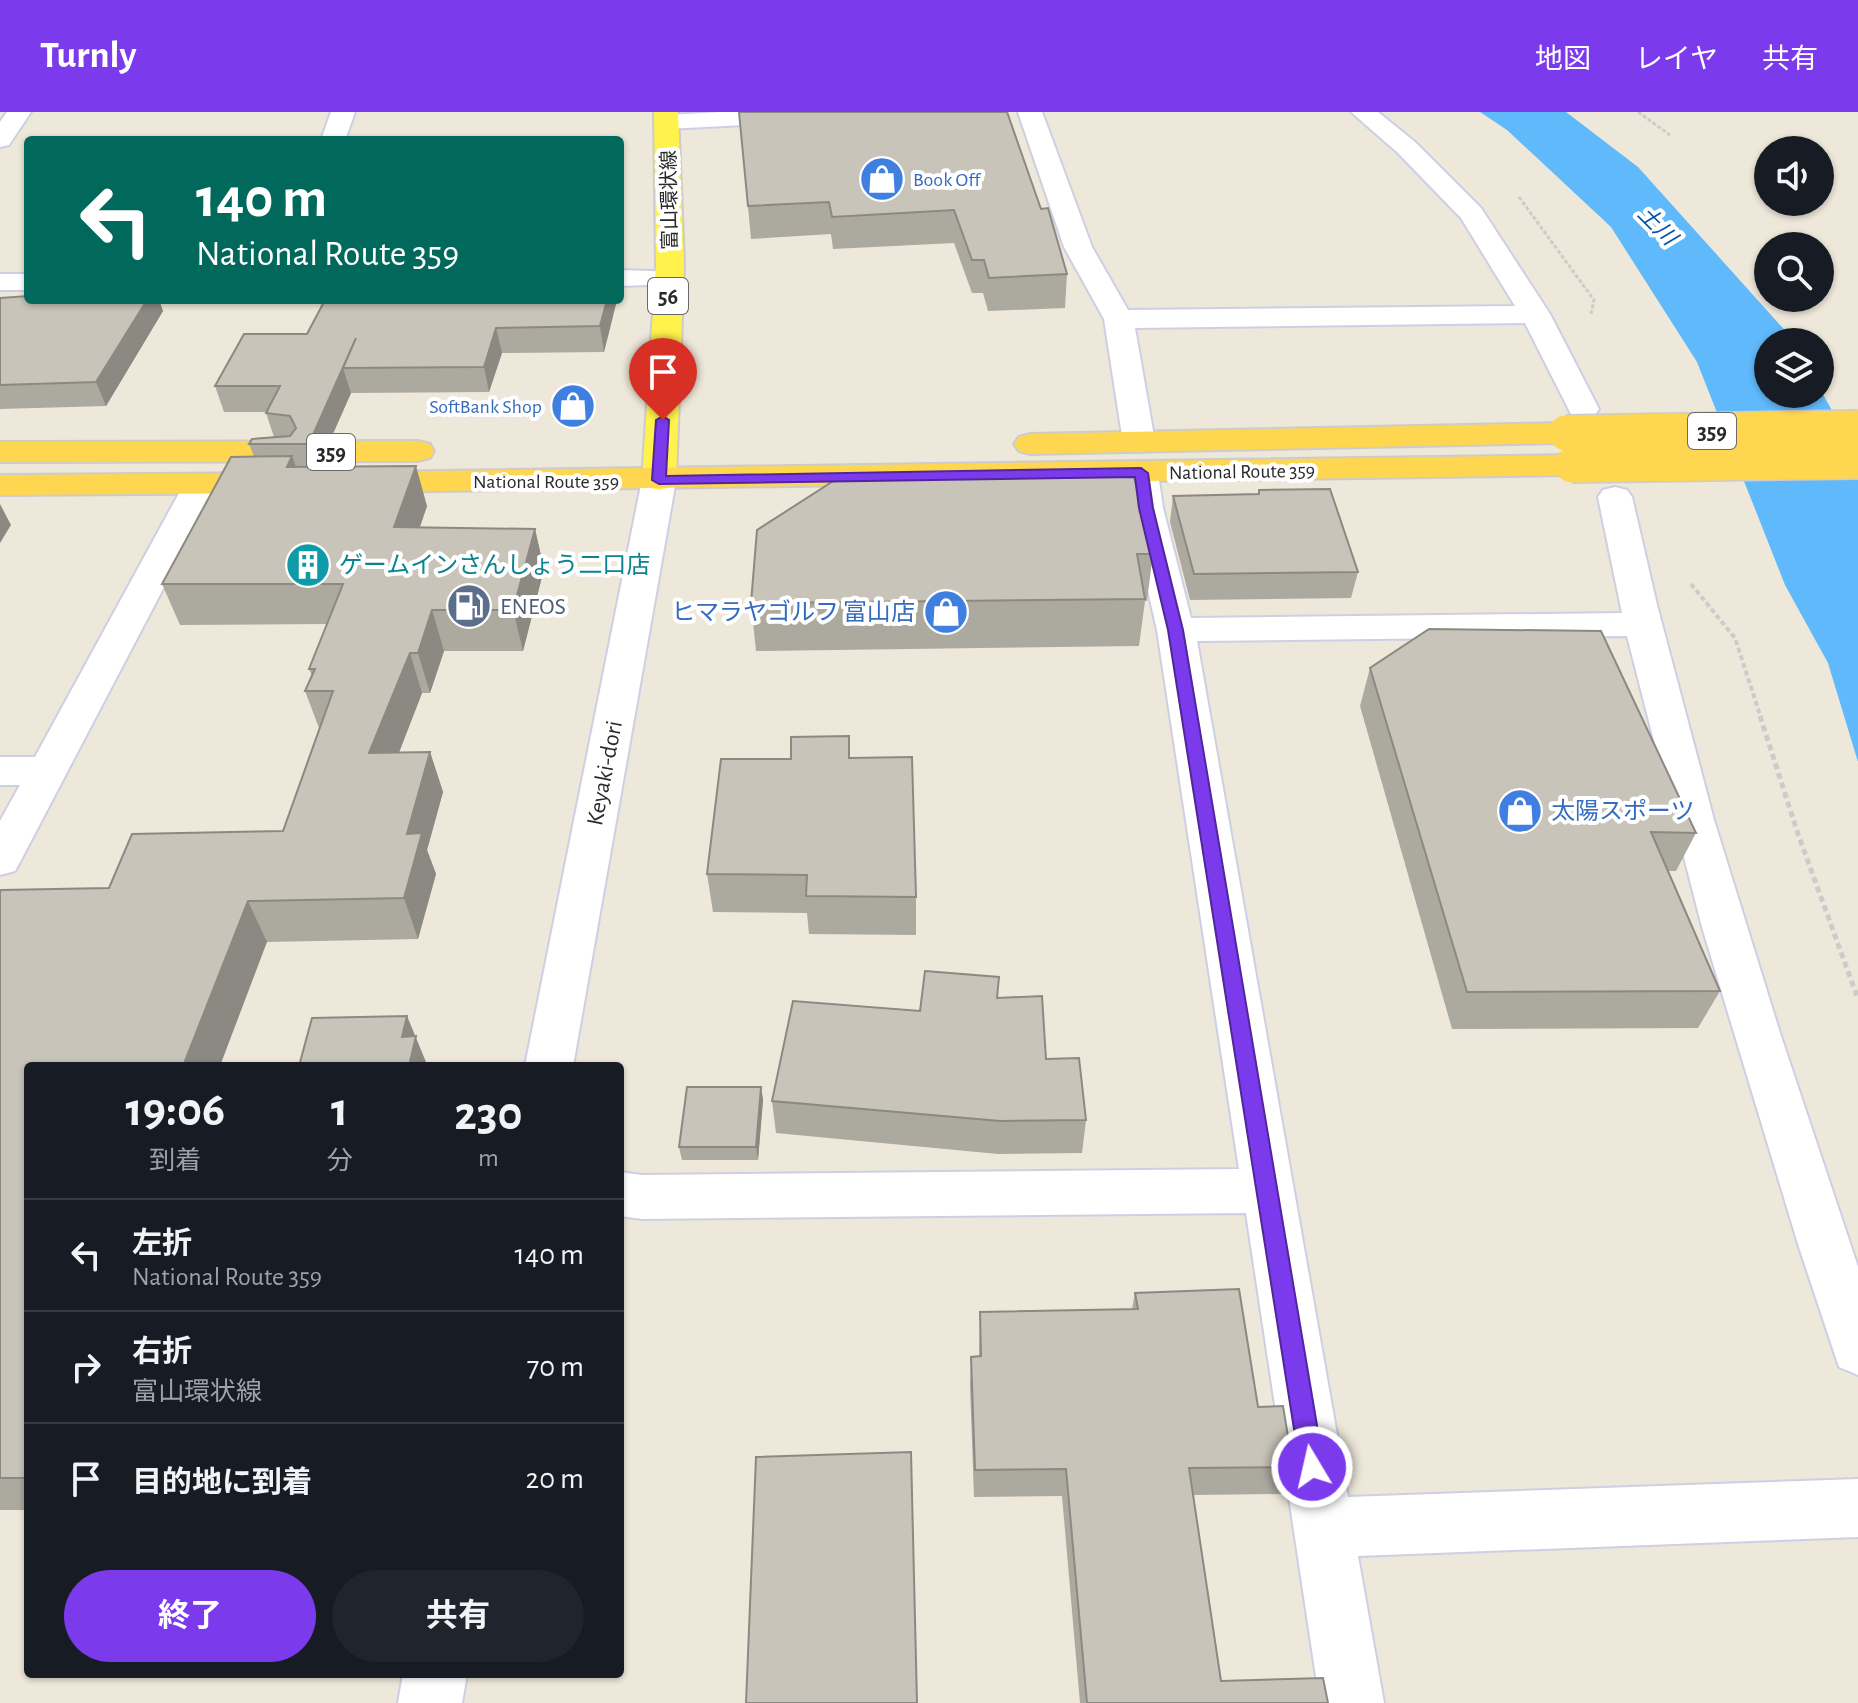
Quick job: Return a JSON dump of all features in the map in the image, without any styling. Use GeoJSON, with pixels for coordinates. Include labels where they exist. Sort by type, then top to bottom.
{"type":"FeatureCollection","features":[{"type":"Feature","properties":{"kind":"highway","name":"359"},"geometry":{"type":"LineString","coordinates":[[1574,436],[1858,428]]}},
{"type":"Feature","properties":{"kind":"highway","name":"National Route 359"},"geometry":{"type":"LineString","coordinates":[[0,485],[318,483],[660,466],[1140,457],[1574,436]]}},
{"type":"Feature","properties":{"kind":"highway","name":"359"},"geometry":{"type":"LineString","coordinates":[[1574,436],[1858,461]]}},
{"type":"Feature","properties":{"kind":"highway","name":"National Route 359"},"geometry":{"type":"LineString","coordinates":[[0,452],[660,466]]}},
{"type":"Feature","properties":{"kind":"main road","name":"富山環状線"},"geometry":{"type":"LineString","coordinates":[[660,466],[669,278],[667,117]]}},
{"type":"Feature","properties":{"kind":"street"},"geometry":{"type":"LineString","coordinates":[[0,140],[19,112]]}},
{"type":"Feature","properties":{"kind":"street"},"geometry":{"type":"LineString","coordinates":[[334,136],[343,112]]}},
{"type":"Feature","properties":{"kind":"street"},"geometry":{"type":"LineString","coordinates":[[667,117],[865,112]]}},
{"type":"Feature","properties":{"kind":"street"},"geometry":{"type":"LineString","coordinates":[[1030,112],[1078,247],[1119,319],[1146,508],[1176,630],[1352,1703]]}},
{"type":"Feature","properties":{"kind":"street"},"geometry":{"type":"LineString","coordinates":[[1363,112],[1406,147],[1472,214],[1535,314],[1574,436]]}},
{"type":"Feature","properties":{"kind":"street"},"geometry":{"type":"LineString","coordinates":[[624,278],[669,278]]}},
{"type":"Feature","properties":{"kind":"street"},"geometry":{"type":"LineString","coordinates":[[0,282],[24,282]]}},
{"type":"Feature","properties":{"kind":"street"},"geometry":{"type":"LineString","coordinates":[[1119,319],[1535,314]]}},
{"type":"Feature","properties":{"kind":"street","name":"Keyaki-dori"},"geometry":{"type":"LineString","coordinates":[[550,1062],[660,466]]}},
{"type":"Feature","properties":{"kind":"street"},"geometry":{"type":"LineString","coordinates":[[0,860],[201,484]]}},
{"type":"Feature","properties":{"kind":"street"},"geometry":{"type":"LineString","coordinates":[[1615,497],[1640,624],[1760,1048],[1858,1349]]}},
{"type":"Feature","properties":{"kind":"street"},"geometry":{"type":"LineString","coordinates":[[1176,630],[1640,624]]}},
{"type":"Feature","properties":{"kind":"street"},"geometry":{"type":"LineString","coordinates":[[0,771],[48,771]]}},
{"type":"Feature","properties":{"kind":"street"},"geometry":{"type":"LineString","coordinates":[[624,1195],[642,1197],[1266,1191]]}},
{"type":"Feature","properties":{"kind":"street"},"geometry":{"type":"LineString","coordinates":[[1323,1528],[1858,1508]]}},
{"type":"Feature","properties":{"kind":"street"},"geometry":{"type":"LineString","coordinates":[[430,1703],[434,1678]]}},
{"type":"Feature","properties":{"kind":"path"},"geometry":{"type":"LineString","coordinates":[[1638,112],[1670,135]]}},
{"type":"Feature","properties":{"kind":"water","name":"土川"},"geometry":{"type":"Polygon","coordinates":[[[1480,112],[1566,112],[1638,167],[1754,296],[1754,312],[1768,312],[1783,328],[1754,328],[1754,408],[1831,408],[1858,457],[1858,762],[1828,663],[1785,585],[1697,362],[1611,227],[1507,130],[1480,112]]]}},
{"type":"Feature","properties":{"kind":"building","name":"Book Off"},"geometry":{"type":"Polygon","coordinates":[[[739,112],[1007,112],[1041,209],[1048,208],[1067,274],[989,278],[984,260],[972,260],[954,210],[832,217],[829,202],[748,206],[739,112]]]}},
{"type":"Feature","properties":{"kind":"building"},"geometry":{"type":"Polygon","coordinates":[[[24,296],[24,304],[145,304],[96,382],[0,385],[0,298],[24,296]]]}},
{"type":"Feature","properties":{"kind":"building"},"geometry":{"type":"Polygon","coordinates":[[[323,304],[606,304],[600,326],[496,328],[484,367],[343,368],[356,338],[309,444],[249,444],[252,439],[290,436],[296,428],[290,416],[266,413],[280,386],[215,386],[244,334],[307,334],[323,304]]]}},
{"type":"Feature","properties":{"kind":"building"},"geometry":{"type":"Polygon","coordinates":[[[292,456],[287,467],[416,466],[394,527],[535,529],[513,610],[432,610],[418,653],[410,653],[369,753],[430,752],[407,834],[422,833],[404,898],[248,901],[185,1062],[24,1062],[24,1478],[0,1478],[0,892],[109,888],[132,834],[283,831],[333,691],[305,691],[315,669],[309,669],[343,584],[162,584],[231,457],[292,456]]]}},
{"type":"Feature","properties":{"kind":"building"},"geometry":{"type":"Polygon","coordinates":[[[1134,476],[1153,554],[1137,554],[1145,599],[751,603],[757,530],[838,478],[1134,476]]]}},
{"type":"Feature","properties":{"kind":"building"},"geometry":{"type":"Polygon","coordinates":[[[1330,489],[1358,572],[1194,574],[1173,496],[1330,489]]]}},
{"type":"Feature","properties":{"kind":"building","name":"太陽スポーツ"},"geometry":{"type":"Polygon","coordinates":[[[1429,629],[1601,631],[1696,833],[1651,832],[1720,991],[1467,992],[1370,668],[1429,629]]]}},
{"type":"Feature","properties":{"kind":"building"},"geometry":{"type":"Polygon","coordinates":[[[849,736],[849,758],[912,757],[916,897],[806,896],[807,875],[707,874],[721,759],[791,759],[791,737],[849,736]]]}},
{"type":"Feature","properties":{"kind":"building"},"geometry":{"type":"Polygon","coordinates":[[[925,971],[999,977],[997,998],[1042,996],[1046,1059],[1079,1058],[1086,1120],[1000,1121],[772,1101],[793,1001],[920,1011],[925,971]]]}},
{"type":"Feature","properties":{"kind":"building"},"geometry":{"type":"Polygon","coordinates":[[[407,1016],[402,1037],[416,1036],[410,1062],[300,1062],[312,1018],[407,1016]]]}},
{"type":"Feature","properties":{"kind":"building"},"geometry":{"type":"Polygon","coordinates":[[[687,1087],[761,1087],[756,1147],[679,1147],[687,1087]]]}},
{"type":"Feature","properties":{"kind":"building"},"geometry":{"type":"Polygon","coordinates":[[[1239,1289],[1258,1407],[1283,1406],[1293,1467],[1189,1468],[1221,1681],[1323,1678],[1328,1703],[1087,1703],[1066,1469],[975,1470],[971,1357],[981,1356],[980,1312],[1138,1309],[1135,1293],[1239,1289]]]}},
{"type":"Feature","properties":{"kind":"building"},"geometry":{"type":"Polygon","coordinates":[[[911,1452],[917,1703],[746,1703],[756,1457],[911,1452]]]}},
{"type":"Feature","properties":{"kind":"place","name":"Book Off"},"geometry":{"type":"Point","coordinates":[882,179]}},
{"type":"Feature","properties":{"kind":"place","name":"SoftBank Shop"},"geometry":{"type":"Point","coordinates":[573,406]}},
{"type":"Feature","properties":{"kind":"place","name":"ゲームインさんしょう二口店"},"geometry":{"type":"Point","coordinates":[308,565]}},
{"type":"Feature","properties":{"kind":"place","name":"ENEOS"},"geometry":{"type":"Point","coordinates":[469,606]}},
{"type":"Feature","properties":{"kind":"place","name":"ヒマラヤゴルフ 富山店"},"geometry":{"type":"Point","coordinates":[946,612]}},
{"type":"Feature","properties":{"kind":"place","name":"太陽スポーツ"},"geometry":{"type":"Point","coordinates":[1520,811]}},
{"type":"Feature","properties":{"kind":"route"},"geometry":{"type":"LineString","coordinates":[[663,420],[659,480],[1141,473],[1146,508],[1176,630],[1312,1467]]}}]}
